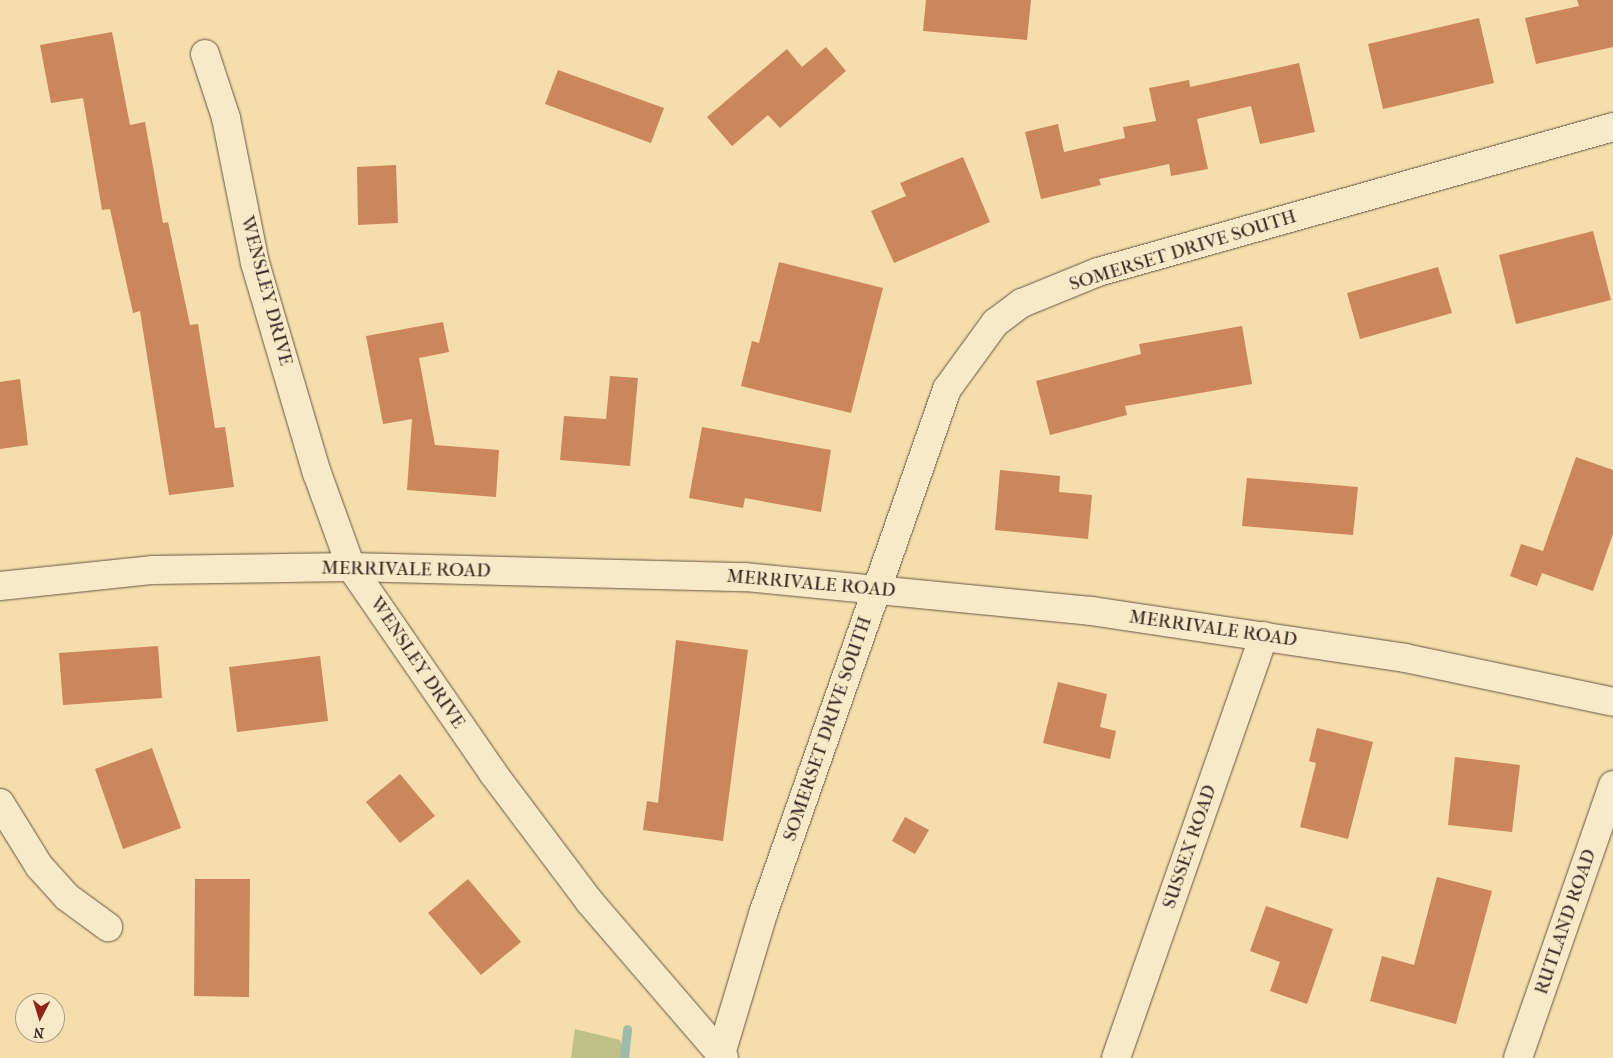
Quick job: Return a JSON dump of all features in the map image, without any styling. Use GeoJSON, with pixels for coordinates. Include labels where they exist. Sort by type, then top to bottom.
{"type":"FeatureCollection","features":[{"type":"Feature","properties":{"kind":"street","name":"WENSLEY DRIVE"},"geometry":{"type":"LineString","coordinates":[[205,54],[226,118],[255,262],[318,473],[351,568],[492,773],[589,901],[723,1056]]}},
{"type":"Feature","properties":{"kind":"street","name":"SOMERSET DRIVE SOUTH"},"geometry":{"type":"LineString","coordinates":[[723,1056],[764,911],[947,389],[978,343],[1022,303],[1098,272],[1613,127]]}},
{"type":"Feature","properties":{"kind":"street","name":"MERRIVALE ROAD"},"geometry":{"type":"LineString","coordinates":[[0,586],[154,570],[351,568],[745,577],[1091,611],[1405,658],[1613,702]]}},
{"type":"Feature","properties":{"kind":"street","name":"SUSSEX ROAD"},"geometry":{"type":"LineString","coordinates":[[1116,1058],[1264,636]]}},
{"type":"Feature","properties":{"kind":"street","name":"RUTLAND ROAD"},"geometry":{"type":"LineString","coordinates":[[1518,1058],[1613,785]]}},
{"type":"Feature","properties":{"kind":"street"},"geometry":{"type":"LineString","coordinates":[[0,802],[40,866],[67,897],[108,928]]}},
{"type":"Feature","properties":{"kind":"green space"},"geometry":{"type":"Polygon","coordinates":[[[575,1029],[620,1040],[627,1058],[571,1058],[575,1029]]]}},
{"type":"Feature","properties":{"kind":"building"},"geometry":{"type":"Polygon","coordinates":[[[926,0],[1031,0],[1027,40],[923,31],[926,0]]]}},
{"type":"Feature","properties":{"kind":"building"},"geometry":{"type":"Polygon","coordinates":[[[1577,0],[1613,0],[1613,47],[1536,64],[1525,18],[1579,6],[1577,0]]]}},
{"type":"Feature","properties":{"kind":"building"},"geometry":{"type":"Polygon","coordinates":[[[1479,18],[1494,83],[1383,109],[1368,44],[1479,18]]]}},
{"type":"Feature","properties":{"kind":"building"},"geometry":{"type":"Polygon","coordinates":[[[112,32],[130,125],[145,122],[163,223],[168,222],[190,325],[198,324],[215,428],[225,427],[234,487],[169,495],[140,311],[133,313],[110,209],[102,210],[83,98],[51,103],[40,45],[112,32]]]}},
{"type":"Feature","properties":{"kind":"building"},"geometry":{"type":"Polygon","coordinates":[[[826,47],[846,71],[780,128],[768,115],[732,146],[707,117],[787,49],[802,67],[826,47]]]}},
{"type":"Feature","properties":{"kind":"building"},"geometry":{"type":"Polygon","coordinates":[[[1299,63],[1315,132],[1260,144],[1251,106],[1197,119],[1208,169],[1171,176],[1169,164],[1099,179],[1101,185],[1041,199],[1025,132],[1058,124],[1064,152],[1125,138],[1123,127],[1156,121],[1149,88],[1189,80],[1190,87],[1299,63]]]}},
{"type":"Feature","properties":{"kind":"building"},"geometry":{"type":"Polygon","coordinates":[[[558,70],[664,108],[651,143],[545,104],[558,70]]]}},
{"type":"Feature","properties":{"kind":"building"},"geometry":{"type":"Polygon","coordinates":[[[963,157],[990,222],[894,263],[871,211],[906,196],[900,183],[963,157]]]}},
{"type":"Feature","properties":{"kind":"building"},"geometry":{"type":"Polygon","coordinates":[[[396,165],[398,223],[358,225],[357,167],[396,165]]]}},
{"type":"Feature","properties":{"kind":"building"},"geometry":{"type":"Polygon","coordinates":[[[1593,231],[1611,300],[1516,324],[1499,255],[1593,231]]]}},
{"type":"Feature","properties":{"kind":"building"},"geometry":{"type":"Polygon","coordinates":[[[779,262],[883,288],[851,413],[741,386],[752,341],[759,343],[779,262]]]}},
{"type":"Feature","properties":{"kind":"building"},"geometry":{"type":"Polygon","coordinates":[[[1438,267],[1452,313],[1360,339],[1347,293],[1438,267]]]}},
{"type":"Feature","properties":{"kind":"building"},"geometry":{"type":"Polygon","coordinates":[[[443,322],[449,352],[419,358],[435,445],[499,450],[496,497],[407,490],[412,419],[383,424],[366,336],[443,322]]]}},
{"type":"Feature","properties":{"kind":"building"},"geometry":{"type":"Polygon","coordinates":[[[1242,326],[1252,384],[1125,406],[1127,415],[1050,435],[1036,381],[1141,354],[1139,344],[1242,326]]]}},
{"type":"Feature","properties":{"kind":"building"},"geometry":{"type":"Polygon","coordinates":[[[610,376],[638,378],[630,466],[560,460],[564,416],[606,419],[610,376]]]}},
{"type":"Feature","properties":{"kind":"building"},"geometry":{"type":"Polygon","coordinates":[[[20,379],[28,445],[0,449],[0,382],[20,379]]]}},
{"type":"Feature","properties":{"kind":"building"},"geometry":{"type":"Polygon","coordinates":[[[702,427],[831,450],[821,512],[745,498],[743,508],[689,498],[702,427]]]}},
{"type":"Feature","properties":{"kind":"building"},"geometry":{"type":"Polygon","coordinates":[[[1576,457],[1613,470],[1613,534],[1593,591],[1542,573],[1537,586],[1510,576],[1521,544],[1543,551],[1576,457]]]}},
{"type":"Feature","properties":{"kind":"building"},"geometry":{"type":"Polygon","coordinates":[[[1000,470],[1060,476],[1059,492],[1092,495],[1088,539],[995,530],[1000,470]]]}},
{"type":"Feature","properties":{"kind":"building"},"geometry":{"type":"Polygon","coordinates":[[[1247,478],[1358,487],[1353,535],[1242,526],[1247,478]]]}},
{"type":"Feature","properties":{"kind":"building"},"geometry":{"type":"Polygon","coordinates":[[[676,640],[748,650],[723,841],[643,830],[647,801],[658,803],[676,640]]]}},
{"type":"Feature","properties":{"kind":"building"},"geometry":{"type":"Polygon","coordinates":[[[158,646],[162,698],[63,705],[59,653],[158,646]]]}},
{"type":"Feature","properties":{"kind":"building"},"geometry":{"type":"Polygon","coordinates":[[[320,656],[328,721],[237,732],[229,667],[320,656]]]}},
{"type":"Feature","properties":{"kind":"building"},"geometry":{"type":"Polygon","coordinates":[[[1058,682],[1107,694],[1100,727],[1116,731],[1110,759],[1043,743],[1058,682]]]}},
{"type":"Feature","properties":{"kind":"building"},"geometry":{"type":"Polygon","coordinates":[[[1317,728],[1373,742],[1348,839],[1300,827],[1316,763],[1309,761],[1317,728]]]}},
{"type":"Feature","properties":{"kind":"building"},"geometry":{"type":"Polygon","coordinates":[[[152,748],[181,828],[123,849],[95,769],[152,748]]]}},
{"type":"Feature","properties":{"kind":"building"},"geometry":{"type":"Polygon","coordinates":[[[1455,757],[1520,765],[1512,832],[1448,825],[1455,757]]]}},
{"type":"Feature","properties":{"kind":"building"},"geometry":{"type":"Polygon","coordinates":[[[400,774],[435,816],[400,843],[366,802],[400,774]]]}},
{"type":"Feature","properties":{"kind":"building"},"geometry":{"type":"Polygon","coordinates":[[[905,817],[929,830],[915,854],[892,841],[905,817]]]}},
{"type":"Feature","properties":{"kind":"building"},"geometry":{"type":"Polygon","coordinates":[[[1437,877],[1492,891],[1456,1024],[1370,1001],[1382,956],[1414,965],[1437,877]]]}},
{"type":"Feature","properties":{"kind":"building"},"geometry":{"type":"Polygon","coordinates":[[[195,879],[250,879],[249,997],[194,996],[195,879]]]}},
{"type":"Feature","properties":{"kind":"building"},"geometry":{"type":"Polygon","coordinates":[[[468,879],[521,942],[481,975],[428,913],[468,879]]]}},
{"type":"Feature","properties":{"kind":"building"},"geometry":{"type":"Polygon","coordinates":[[[1266,906],[1333,929],[1307,1004],[1270,991],[1280,962],[1250,951],[1266,906]]]}},
{"type":"Feature","properties":{"kind":"waterway"},"geometry":{"type":"LineString","coordinates":[[624,1058],[627,1029]]}}]}
